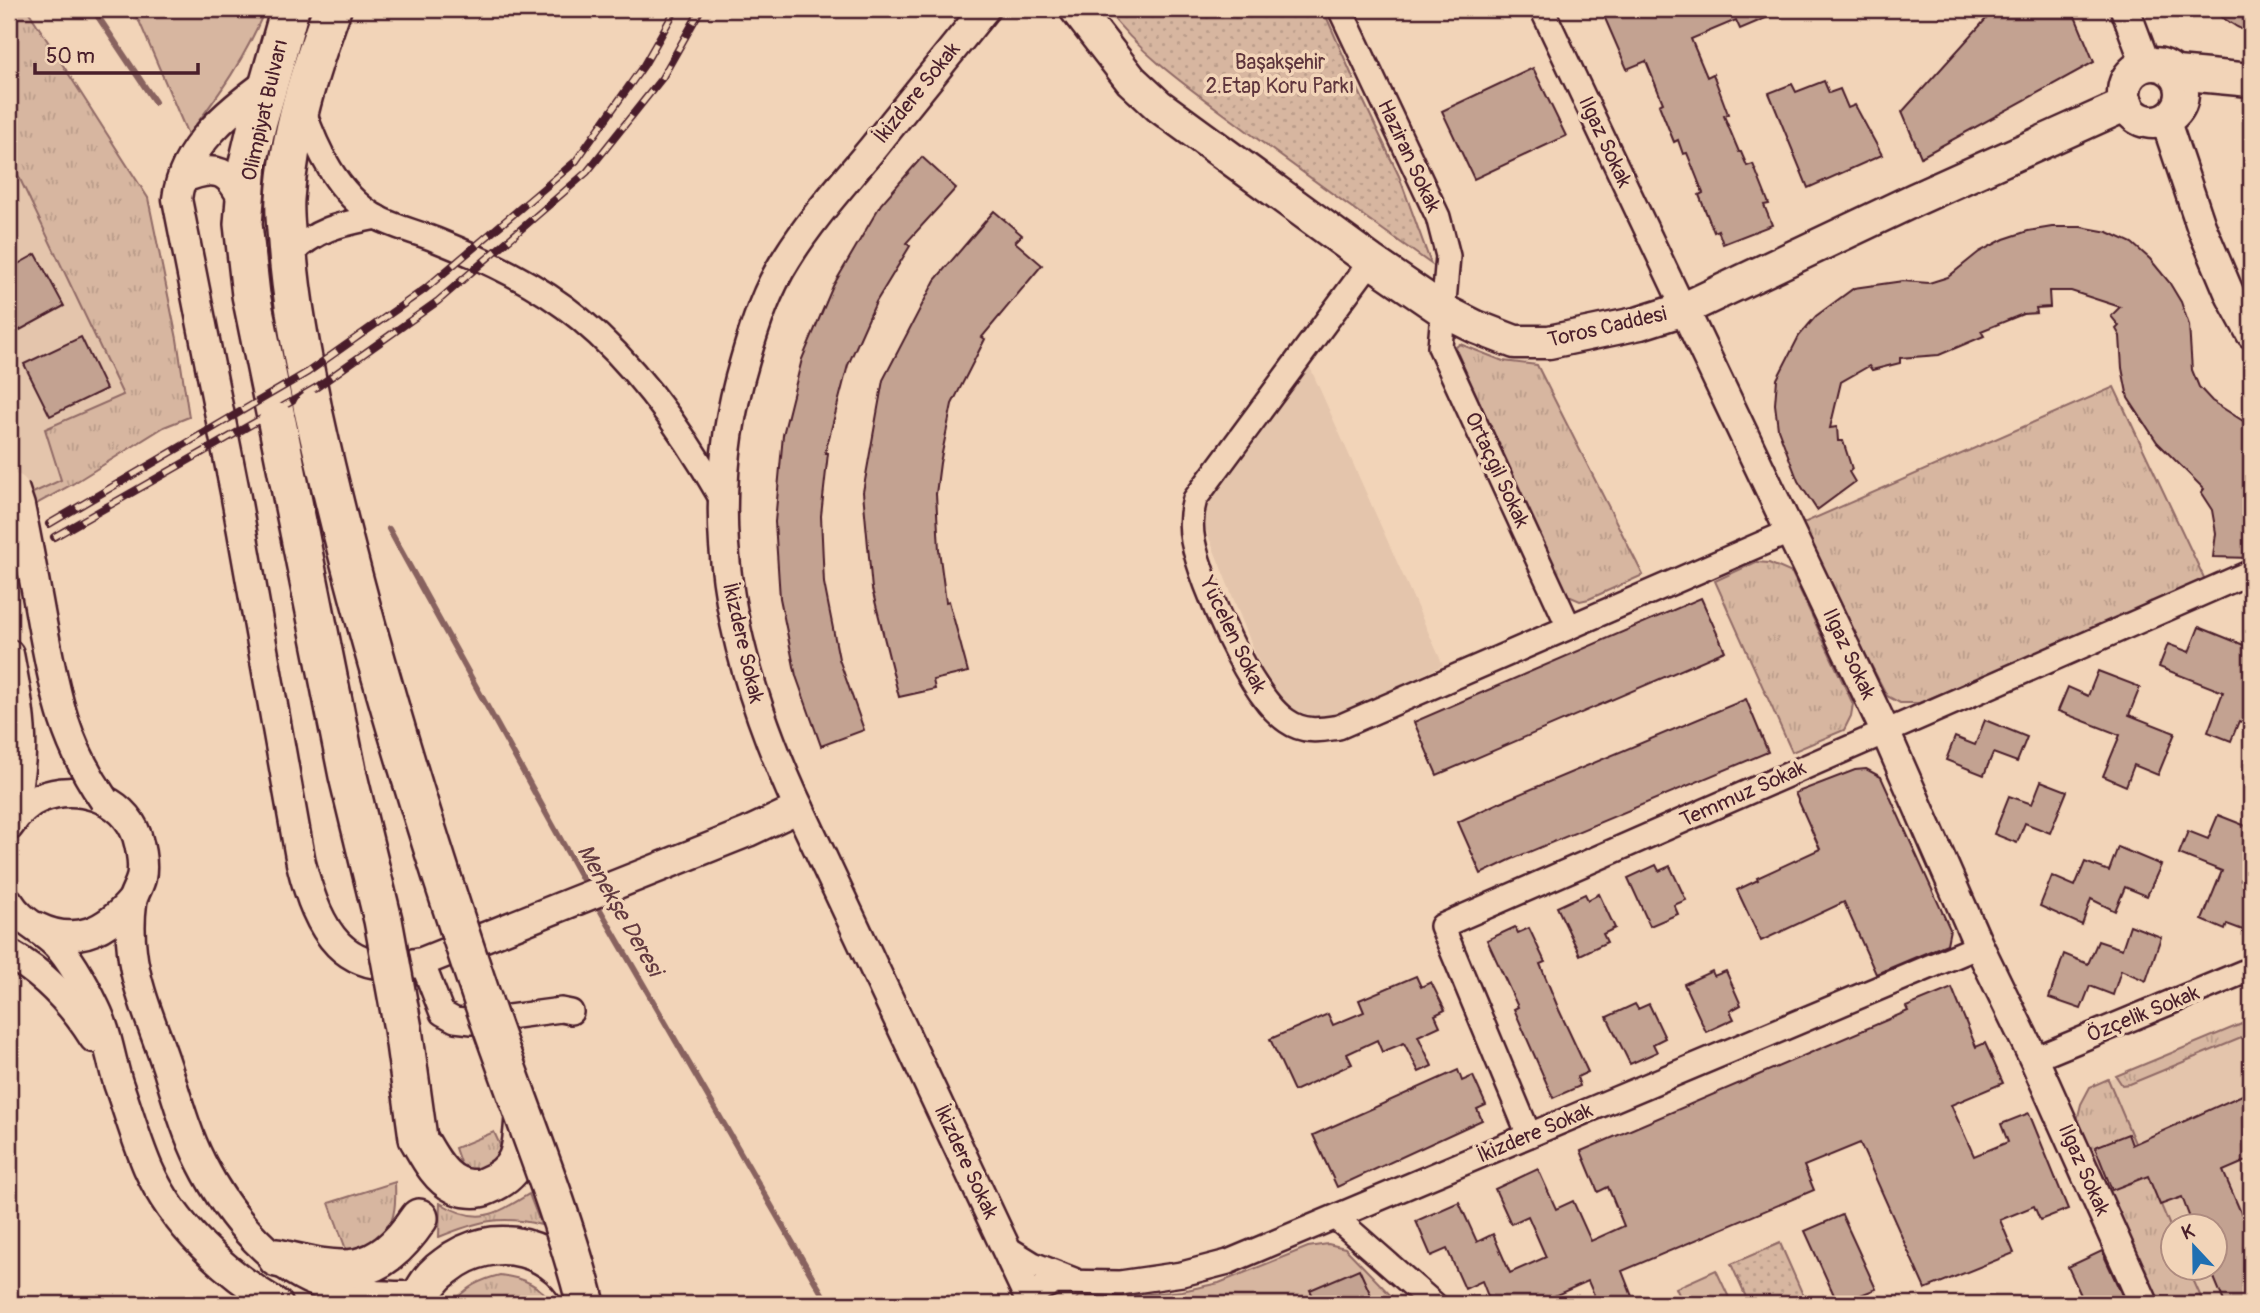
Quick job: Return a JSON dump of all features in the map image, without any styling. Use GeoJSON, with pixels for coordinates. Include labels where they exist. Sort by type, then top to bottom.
{"type":"FeatureCollection","features":[{"type":"Feature","properties":{"kind":"main road","name":"Olimpiyat Bulvarı"},"geometry":{"type":"LineString","coordinates":[[290,9],[248,163],[243,224],[251,295],[348,775],[383,920],[404,1029],[418,1138],[419,1300]]}},
{"type":"Feature","properties":{"kind":"main road","name":"Olimpiyat Bulvarı"},"geometry":{"type":"LineString","coordinates":[[332,9],[315,55],[289,157],[285,202],[288,257],[313,410],[360,605],[409,767],[472,967],[572,1250],[585,1304]]}},
{"type":"Feature","properties":{"kind":"main road","name":"Toros Caddesi"},"geometry":{"type":"LineString","coordinates":[[1076,9],[1131,80],[1159,106],[1444,311],[1515,342],[1549,342],[1640,323],[1684,309],[1914,200],[2127,104]]}},
{"type":"Feature","properties":{"kind":"main road"},"geometry":{"type":"LineString","coordinates":[[2251,80],[2176,73],[2159,65],[2146,65],[2129,78],[2125,87],[2127,104],[2136,117],[2155,122],[2193,97],[2209,93],[2251,96]]}},
{"type":"Feature","properties":{"kind":"main road"},"geometry":{"type":"LineString","coordinates":[[2172,112],[2182,93],[2176,73]]}},
{"type":"Feature","properties":{"kind":"main road"},"geometry":{"type":"LineString","coordinates":[[418,1138],[437,1168],[454,1184],[479,1189],[503,1179],[516,1163],[522,1144],[524,1115]]}},
{"type":"Feature","properties":{"kind":"main road"},"geometry":{"type":"LineString","coordinates":[[277,1258],[327,1270],[354,1270],[390,1252],[404,1240],[419,1218]]}},
{"type":"Feature","properties":{"kind":"main road"},"geometry":{"type":"LineString","coordinates":[[419,1300],[436,1273],[457,1256],[483,1247],[511,1245],[537,1252],[561,1267],[578,1288],[585,1304]]}},
{"type":"Feature","properties":{"kind":"street","name":"İkizdere Sokak"},"geometry":{"type":"LineString","coordinates":[[985,9],[817,215],[787,258],[768,294],[737,387],[723,464],[721,498],[726,567],[734,619],[761,722],[821,856],[1007,1248],[1038,1302]]}},
{"type":"Feature","properties":{"kind":"street","name":"Haziran Sokak"},"geometry":{"type":"LineString","coordinates":[[1340,9],[1438,217],[1448,256],[1444,311]]}},
{"type":"Feature","properties":{"kind":"street","name":"Ilgaz Sokak"},"geometry":{"type":"LineString","coordinates":[[1542,9],[1885,731],[1979,946],[2034,1059],[2144,1304]]}},
{"type":"Feature","properties":{"kind":"street"},"geometry":{"type":"LineString","coordinates":[[2125,9],[2146,65]]}},
{"type":"Feature","properties":{"kind":"street"},"geometry":{"type":"LineString","coordinates":[[270,81],[220,120],[193,157],[182,179],[177,199],[232,479],[301,863],[310,898],[324,928],[347,952],[373,965],[401,966],[422,962],[737,836],[799,808]]}},
{"type":"Feature","properties":{"kind":"street"},"geometry":{"type":"LineString","coordinates":[[302,106],[312,135],[330,171],[355,200],[377,217],[460,250],[532,285],[581,319],[623,361],[662,408],[696,455],[721,498]]}},
{"type":"Feature","properties":{"kind":"street"},"geometry":{"type":"LineString","coordinates":[[2172,112],[2201,226],[2231,297],[2251,334]]}},
{"type":"Feature","properties":{"kind":"street"},"geometry":{"type":"LineString","coordinates":[[182,179],[208,170],[220,172],[230,177],[245,204]]}},
{"type":"Feature","properties":{"kind":"street"},"geometry":{"type":"LineString","coordinates":[[288,257],[315,234],[332,227],[377,217]]}},
{"type":"Feature","properties":{"kind":"street","name":"Yücelen Sokak"},"geometry":{"type":"LineString","coordinates":[[1371,261],[1195,499],[1191,516],[1193,540],[1201,570],[1217,611],[1270,706],[1288,722],[1311,731],[1339,727],[1791,531]]}},
{"type":"Feature","properties":{"kind":"street","name":"Ortaçgil Sokak"},"geometry":{"type":"LineString","coordinates":[[1444,311],[1440,347],[1569,627]]}},
{"type":"Feature","properties":{"kind":"street"},"geometry":{"type":"LineString","coordinates":[[10,482],[20,506],[56,697],[77,755],[104,800]]}},
{"type":"Feature","properties":{"kind":"street","name":"Temmuz Sokak"},"geometry":{"type":"LineString","coordinates":[[1529,1135],[1442,926],[2251,572]]}},
{"type":"Feature","properties":{"kind":"street"},"geometry":{"type":"LineString","coordinates":[[9,654],[21,719],[23,749],[18,790],[9,820]]}},
{"type":"Feature","properties":{"kind":"street"},"geometry":{"type":"LineString","coordinates":[[737,836],[769,800],[774,781],[774,753]]}},
{"type":"Feature","properties":{"kind":"street"},"geometry":{"type":"LineString","coordinates":[[9,826],[19,811],[38,798],[60,792],[83,792],[104,800],[123,814],[136,833],[142,855],[141,878],[132,900],[117,919],[96,931],[73,936],[49,933],[18,919]]}},
{"type":"Feature","properties":{"kind":"street"},"geometry":{"type":"LineString","coordinates":[[737,836],[767,831],[788,836],[821,856]]}},
{"type":"Feature","properties":{"kind":"street"},"geometry":{"type":"LineString","coordinates":[[132,900],[132,955],[188,1130],[201,1161],[225,1202],[248,1230],[277,1258],[307,1278],[335,1288],[419,1300]]}},
{"type":"Feature","properties":{"kind":"street"},"geometry":{"type":"LineString","coordinates":[[9,902],[18,919],[56,944],[96,1009],[149,1170],[167,1201],[203,1245],[227,1269],[278,1304]]}},
{"type":"Feature","properties":{"kind":"street","name":"İkizdere Sokak"},"geometry":{"type":"LineString","coordinates":[[1081,1282],[1120,1283],[1182,1274],[1228,1262],[1979,946]]}},
{"type":"Feature","properties":{"kind":"street"},"geometry":{"type":"LineString","coordinates":[[9,954],[47,981],[78,1013],[114,1070]]}},
{"type":"Feature","properties":{"kind":"street"},"geometry":{"type":"LineString","coordinates":[[422,962],[442,1013],[455,1020],[472,1021],[561,1010],[571,1012]]}},
{"type":"Feature","properties":{"kind":"street","name":"Özçelik Sokak"},"geometry":{"type":"LineString","coordinates":[[2034,1059],[2251,969]]}},
{"type":"Feature","properties":{"kind":"street"},"geometry":{"type":"LineString","coordinates":[[1336,1218],[1434,1304]]}},
{"type":"Feature","properties":{"kind":"street"},"geometry":{"type":"LineString","coordinates":[[1007,1248],[1033,1264],[1081,1282]]}},
{"type":"Feature","properties":{"kind":"street"},"geometry":{"type":"LineString","coordinates":[[1038,1302],[1042,1288],[1056,1282],[1081,1282]]}},
{"type":"Feature","properties":{"kind":"shaded area"},"geometry":{"type":"Polygon","coordinates":[[[9,96],[160,371],[61,480],[9,504],[9,96]]]}},
{"type":"Feature","properties":{"kind":"shaded area"},"geometry":{"type":"Polygon","coordinates":[[[1309,365],[1443,665],[1356,707],[1321,717],[1291,708],[1265,678],[1206,530],[1205,518],[1208,503],[1227,473],[1309,365]]]}},
{"type":"Feature","properties":{"kind":"shaded area"},"geometry":{"type":"Polygon","coordinates":[[[2251,1020],[2251,1304],[2158,1304],[2081,1104],[2090,1087],[2251,1020]]]}},
{"type":"Feature","properties":{"kind":"green space"},"geometry":{"type":"Polygon","coordinates":[[[9,9],[27,9],[148,198],[177,339],[189,417],[164,427],[71,485],[9,519],[9,504],[61,480],[45,429],[123,395],[9,156],[9,9]]]}},
{"type":"Feature","properties":{"kind":"green space"},"geometry":{"type":"Polygon","coordinates":[[[131,9],[265,9],[250,43],[231,75],[188,135],[140,23],[131,9]]]}},
{"type":"Feature","properties":{"kind":"green space","name":"Başakşehir 2.Etap Koru Parkı"},"geometry":{"type":"Polygon","coordinates":[[[1106,9],[1323,9],[1399,176],[1431,264],[1183,83],[1134,41],[1106,9]]]}},
{"type":"Feature","properties":{"kind":"green space"},"geometry":{"type":"Polygon","coordinates":[[[1460,344],[1503,361],[1537,365],[1643,575],[1589,599],[1580,601],[1566,595],[1457,352],[1456,347],[1460,344]]]}},
{"type":"Feature","properties":{"kind":"green space"},"geometry":{"type":"Polygon","coordinates":[[[2114,387],[2206,582],[1919,703],[1900,703],[1887,696],[1799,525],[2114,387]]]}},
{"type":"Feature","properties":{"kind":"green space"},"geometry":{"type":"Polygon","coordinates":[[[1756,562],[1769,563],[1792,573],[1853,704],[1844,730],[1792,752],[1715,581],[1756,562]]]}},
{"type":"Feature","properties":{"kind":"green space"},"geometry":{"type":"Polygon","coordinates":[[[2251,1020],[2251,1034],[2130,1084],[2122,1085],[2116,1076],[2251,1020]]]}},
{"type":"Feature","properties":{"kind":"green space"},"geometry":{"type":"Polygon","coordinates":[[[2108,1079],[2164,1212],[2158,1212],[2158,1282],[2194,1282],[2204,1304],[2158,1304],[2076,1125],[2081,1104],[2090,1087],[2108,1079]]]}},
{"type":"Feature","properties":{"kind":"green space"},"geometry":{"type":"Polygon","coordinates":[[[494,1132],[500,1145],[498,1160],[473,1172],[461,1165],[455,1148],[494,1132]]]}},
{"type":"Feature","properties":{"kind":"green space"},"geometry":{"type":"Polygon","coordinates":[[[395,1182],[394,1210],[388,1229],[372,1242],[347,1252],[329,1203],[395,1182]]]}},
{"type":"Feature","properties":{"kind":"green space"},"geometry":{"type":"Polygon","coordinates":[[[529,1194],[541,1225],[513,1220],[489,1221],[439,1237],[440,1203],[465,1214],[486,1215],[506,1208],[529,1194]]]}},
{"type":"Feature","properties":{"kind":"green space"},"geometry":{"type":"Polygon","coordinates":[[[1780,1243],[1807,1304],[1749,1304],[1731,1264],[1780,1243]]]}},
{"type":"Feature","properties":{"kind":"green space"},"geometry":{"type":"Polygon","coordinates":[[[1328,1244],[1345,1248],[1399,1304],[1072,1304],[1081,1294],[1139,1295],[1182,1291],[1219,1283],[1308,1247],[1328,1244]]]}},
{"type":"Feature","properties":{"kind":"green space"},"geometry":{"type":"Polygon","coordinates":[[[1716,1270],[1732,1304],[1683,1304],[1676,1288],[1716,1270]]]}},
{"type":"Feature","properties":{"kind":"green space"},"geometry":{"type":"Polygon","coordinates":[[[500,1275],[530,1284],[543,1292],[554,1304],[452,1304],[473,1285],[500,1275]]]}},
{"type":"Feature","properties":{"kind":"building"},"geometry":{"type":"Polygon","coordinates":[[[1622,9],[1787,9],[1740,29],[1736,20],[1691,39],[1707,77],[1713,74],[1728,114],[1724,116],[1739,152],[1747,166],[1753,164],[1769,204],[1764,205],[1772,225],[1723,244],[1718,230],[1714,232],[1699,195],[1703,193],[1687,153],[1683,154],[1678,140],[1674,142],[1659,105],[1663,103],[1646,61],[1627,69],[1604,16],[1622,9]]]}},
{"type":"Feature","properties":{"kind":"building"},"geometry":{"type":"Polygon","coordinates":[[[1995,9],[2072,9],[2094,62],[1921,157],[1902,112],[1995,9]]]}},
{"type":"Feature","properties":{"kind":"building"},"geometry":{"type":"Polygon","coordinates":[[[2209,9],[2251,9],[2251,34],[2237,27],[2209,9]]]}},
{"type":"Feature","properties":{"kind":"building"},"geometry":{"type":"Polygon","coordinates":[[[1533,68],[1566,136],[1474,179],[1442,111],[1533,68]]]}},
{"type":"Feature","properties":{"kind":"building"},"geometry":{"type":"Polygon","coordinates":[[[1824,81],[1829,93],[1840,89],[1848,108],[1855,105],[1882,155],[1808,188],[1769,93],[1792,84],[1796,92],[1824,81]]]}},
{"type":"Feature","properties":{"kind":"building"},"geometry":{"type":"Polygon","coordinates":[[[922,157],[956,188],[906,243],[910,246],[876,302],[848,365],[825,453],[828,453],[821,516],[824,583],[839,659],[864,730],[821,746],[796,676],[780,598],[775,522],[783,435],[802,359],[833,286],[881,204],[922,157]]]}},
{"type":"Feature","properties":{"kind":"building"},"geometry":{"type":"Polygon","coordinates":[[[994,211],[1022,235],[1015,242],[1042,265],[982,337],[985,339],[952,404],[940,463],[936,494],[939,550],[946,602],[949,601],[968,672],[933,680],[935,689],[899,697],[872,589],[863,492],[883,380],[935,280],[994,211]]]}},
{"type":"Feature","properties":{"kind":"building"},"geometry":{"type":"Polygon","coordinates":[[[2052,227],[2081,227],[2108,232],[2132,243],[2169,282],[2181,302],[2189,325],[2192,370],[2199,387],[2212,401],[2243,421],[2251,431],[2251,558],[2213,557],[2216,533],[2212,510],[2201,493],[2204,489],[2157,442],[2128,398],[2122,368],[2120,336],[2116,329],[2119,326],[2111,316],[2120,307],[2071,291],[2049,291],[2050,307],[2036,308],[2037,313],[2023,314],[1981,331],[1984,336],[1939,355],[1900,358],[1900,363],[1872,370],[1869,366],[1841,382],[1830,428],[1837,427],[1838,441],[1843,441],[1852,469],[1849,472],[1855,482],[1817,510],[1798,481],[1778,429],[1775,404],[1777,379],[1799,336],[1816,316],[1854,288],[1903,281],[1929,283],[1948,277],[1979,252],[2004,239],[2052,227]]]}},
{"type":"Feature","properties":{"kind":"building"},"geometry":{"type":"Polygon","coordinates":[[[36,254],[64,306],[9,336],[9,269],[36,254]]]}},
{"type":"Feature","properties":{"kind":"building"},"geometry":{"type":"Polygon","coordinates":[[[81,337],[106,389],[50,416],[24,364],[81,337]]]}},
{"type":"Feature","properties":{"kind":"building"},"geometry":{"type":"Polygon","coordinates":[[[1701,598],[1725,651],[1437,775],[1414,722],[1701,598]]]}},
{"type":"Feature","properties":{"kind":"building"},"geometry":{"type":"Polygon","coordinates":[[[2199,627],[2251,648],[2251,726],[2239,721],[2231,741],[2208,732],[2223,692],[2159,667],[2168,644],[2189,652],[2199,627]]]}},
{"type":"Feature","properties":{"kind":"building"},"geometry":{"type":"Polygon","coordinates":[[[2098,671],[2140,687],[2129,715],[2175,733],[2158,775],[2134,765],[2126,786],[2103,776],[2120,735],[2058,711],[2068,687],[2088,696],[2098,671]]]}},
{"type":"Feature","properties":{"kind":"building"},"geometry":{"type":"Polygon","coordinates":[[[1746,699],[1768,752],[1481,874],[1458,822],[1746,699]]]}},
{"type":"Feature","properties":{"kind":"building"},"geometry":{"type":"Polygon","coordinates":[[[1985,720],[2027,737],[2017,762],[1993,753],[1984,775],[1946,760],[1955,737],[1975,745],[1985,720]]]}},
{"type":"Feature","properties":{"kind":"building"},"geometry":{"type":"Polygon","coordinates":[[[1866,769],[1881,777],[1950,929],[1947,944],[1876,974],[1844,902],[1761,941],[1737,890],[1820,849],[1795,793],[1855,770],[1866,769]]]}},
{"type":"Feature","properties":{"kind":"building"},"geometry":{"type":"Polygon","coordinates":[[[2041,781],[2067,791],[2050,833],[2025,823],[2017,843],[1994,834],[2009,796],[2032,804],[2041,781]]]}},
{"type":"Feature","properties":{"kind":"building"},"geometry":{"type":"Polygon","coordinates":[[[2218,815],[2251,828],[2251,853],[2241,880],[2251,884],[2251,933],[2227,924],[2225,930],[2202,920],[2222,871],[2179,854],[2188,831],[2208,839],[2218,815]]]}},
{"type":"Feature","properties":{"kind":"building"},"geometry":{"type":"Polygon","coordinates":[[[2118,847],[2161,865],[2147,896],[2125,887],[2115,911],[2091,899],[2082,925],[2040,906],[2052,876],[2075,886],[2085,862],[2109,871],[2118,847]]]}},
{"type":"Feature","properties":{"kind":"building"},"geometry":{"type":"Polygon","coordinates":[[[1656,865],[1659,871],[1670,866],[1686,900],[1674,905],[1678,914],[1650,926],[1628,878],[1656,865]]]}},
{"type":"Feature","properties":{"kind":"building"},"geometry":{"type":"Polygon","coordinates":[[[1585,894],[1588,900],[1599,894],[1615,928],[1603,934],[1607,942],[1580,955],[1557,907],[1585,894]]]}},
{"type":"Feature","properties":{"kind":"building"},"geometry":{"type":"Polygon","coordinates":[[[2130,925],[2161,937],[2146,981],[2121,970],[2113,995],[2090,986],[2081,1009],[2049,998],[2064,954],[2088,964],[2098,941],[2122,949],[2130,925]]]}},
{"type":"Feature","properties":{"kind":"building"},"geometry":{"type":"Polygon","coordinates":[[[1515,927],[1518,933],[1529,928],[1545,962],[1540,964],[1588,1072],[1577,1077],[1580,1086],[1553,1098],[1514,1009],[1518,1007],[1487,940],[1515,927]]]}},
{"type":"Feature","properties":{"kind":"building"},"geometry":{"type":"Polygon","coordinates":[[[1712,971],[1714,976],[1726,971],[1741,1005],[1730,1011],[1734,1019],[1706,1032],[1684,984],[1712,971]]]}},
{"type":"Feature","properties":{"kind":"building"},"geometry":{"type":"Polygon","coordinates":[[[1416,976],[1421,987],[1431,982],[1445,1010],[1435,1015],[1440,1026],[1418,1036],[1432,1066],[1419,1072],[1404,1043],[1382,1052],[1377,1040],[1347,1054],[1352,1064],[1294,1091],[1270,1039],[1328,1014],[1333,1025],[1364,1012],[1359,1000],[1416,976]]]}},
{"type":"Feature","properties":{"kind":"building"},"geometry":{"type":"Polygon","coordinates":[[[1952,988],[1976,1047],[1985,1043],[2003,1083],[1951,1105],[1974,1156],[2008,1142],[2001,1124],[2029,1113],[2068,1209],[2040,1220],[2034,1206],[2000,1220],[2014,1253],[1925,1289],[1860,1143],[1804,1166],[1814,1190],[1622,1271],[1635,1304],[1598,1304],[1588,1281],[1536,1304],[1491,1304],[1482,1281],[1465,1289],[1447,1249],[1431,1256],[1416,1221],[1459,1202],[1477,1242],[1493,1234],[1510,1273],[1546,1257],[1528,1216],[1511,1224],[1495,1189],[1538,1169],[1556,1209],[1573,1201],[1591,1241],[1624,1226],[1608,1187],[1598,1192],[1581,1151],[1908,1011],[1906,1007],[1952,988]]]}},
{"type":"Feature","properties":{"kind":"building"},"geometry":{"type":"Polygon","coordinates":[[[1635,1004],[1638,1009],[1649,1004],[1665,1038],[1653,1044],[1657,1052],[1630,1064],[1607,1017],[1635,1004]]]}},
{"type":"Feature","properties":{"kind":"building"},"geometry":{"type":"Polygon","coordinates":[[[1458,1070],[1462,1081],[1473,1076],[1486,1105],[1477,1109],[1482,1120],[1337,1187],[1313,1135],[1458,1070]]]}},
{"type":"Feature","properties":{"kind":"building"},"geometry":{"type":"Polygon","coordinates":[[[2251,1091],[2251,1159],[2223,1171],[2251,1236],[2251,1304],[2225,1304],[2216,1282],[2228,1282],[2228,1212],[2188,1212],[2182,1197],[2160,1205],[2148,1176],[2112,1190],[2095,1147],[2128,1134],[2132,1145],[2251,1091]]]}},
{"type":"Feature","properties":{"kind":"building"},"geometry":{"type":"Polygon","coordinates":[[[1842,1215],[1876,1289],[1838,1304],[1805,1231],[1842,1215]]]}},
{"type":"Feature","properties":{"kind":"building"},"geometry":{"type":"Polygon","coordinates":[[[2102,1251],[2126,1304],[2085,1304],[2068,1267],[2102,1251]]]}},
{"type":"Feature","properties":{"kind":"building"},"geometry":{"type":"Polygon","coordinates":[[[1359,1269],[1375,1304],[1317,1304],[1310,1290],[1359,1269]]]}},
{"type":"Feature","properties":{"kind":"waterway","name":"Menekşe Deresi"},"geometry":{"type":"LineString","coordinates":[[93,9],[155,102]]}},
{"type":"Feature","properties":{"kind":"waterway","name":"Menekşe Deresi"},"geometry":{"type":"LineString","coordinates":[[389,529],[588,889]]}},
{"type":"Feature","properties":{"kind":"waterway","name":"Menekşe Deresi"},"geometry":{"type":"LineString","coordinates":[[595,901],[828,1304]]}},
{"type":"Feature","properties":{"kind":"railway"},"geometry":{"type":"LineString","coordinates":[[49,524],[308,372],[425,289],[576,161],[644,65],[676,9]]}},
{"type":"Feature","properties":{"kind":"railway"},"geometry":{"type":"LineString","coordinates":[[54,537],[317,387],[438,301],[587,172],[662,78],[701,9]]}}]}
